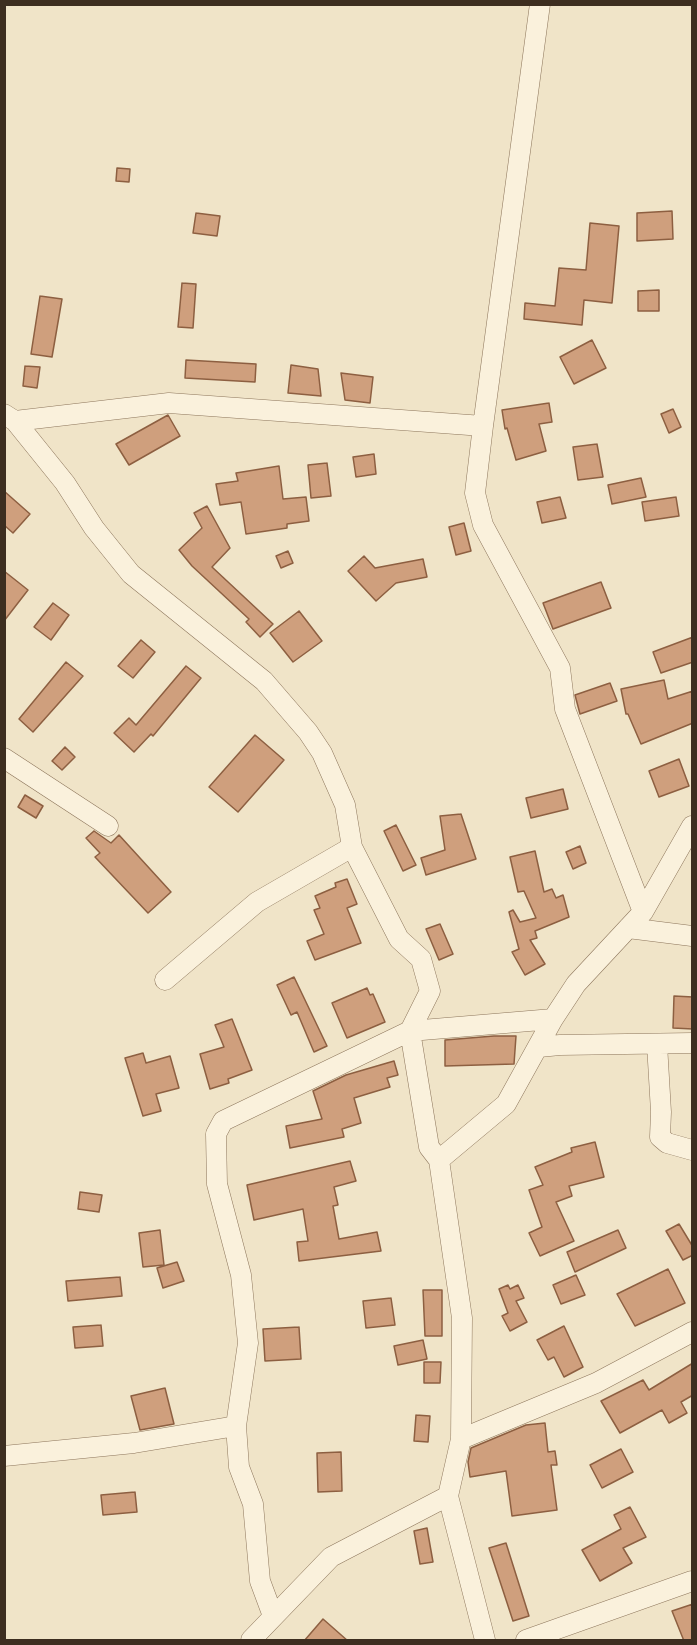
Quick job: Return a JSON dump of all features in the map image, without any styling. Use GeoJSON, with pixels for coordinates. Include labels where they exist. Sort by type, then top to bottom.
{"type":"FeatureCollection","features":[{"type":"Feature","properties":{"kind":"street"},"geometry":{"type":"LineString","coordinates":[[540,4],[475,493],[483,525],[560,668],[565,709],[643,912]]}},
{"type":"Feature","properties":{"kind":"street"},"geometry":{"type":"LineString","coordinates":[[10,417],[169,403],[483,426]]}},
{"type":"Feature","properties":{"kind":"street"},"geometry":{"type":"LineString","coordinates":[[10,417],[65,483],[94,528],[131,574],[264,681],[308,732],[322,753],[345,805],[352,847],[399,939],[421,959],[430,991],[410,1031],[429,1147],[439,1160],[462,1318],[461,1439],[448,1496],[485,1641]]}},
{"type":"Feature","properties":{"kind":"street"},"geometry":{"type":"LineString","coordinates":[[4,758],[108,826]]}},
{"type":"Feature","properties":{"kind":"street"},"geometry":{"type":"LineString","coordinates":[[439,1160],[506,1104],[553,1019],[576,984],[643,912],[693,826]]}},
{"type":"Feature","properties":{"kind":"street"},"geometry":{"type":"LineString","coordinates":[[165,980],[258,902],[352,847]]}},
{"type":"Feature","properties":{"kind":"street"},"geometry":{"type":"LineString","coordinates":[[628,928],[693,936]]}},
{"type":"Feature","properties":{"kind":"street"},"geometry":{"type":"LineString","coordinates":[[273,1616],[260,1581],[253,1504],[239,1467],[236,1426],[248,1343],[241,1275],[217,1184],[216,1134],[223,1121],[410,1031],[553,1019]]}},
{"type":"Feature","properties":{"kind":"street"},"geometry":{"type":"LineString","coordinates":[[539,1047],[693,1043]]}},
{"type":"Feature","properties":{"kind":"street"},"geometry":{"type":"LineString","coordinates":[[657,1044],[662,1112],[660,1137],[667,1143],[693,1150]]}},
{"type":"Feature","properties":{"kind":"street"},"geometry":{"type":"LineString","coordinates":[[461,1439],[596,1383],[693,1332]]}},
{"type":"Feature","properties":{"kind":"street"},"geometry":{"type":"LineString","coordinates":[[4,1456],[134,1443],[236,1426]]}},
{"type":"Feature","properties":{"kind":"street"},"geometry":{"type":"LineString","coordinates":[[251,1641],[331,1557],[448,1496]]}},
{"type":"Feature","properties":{"kind":"street"},"geometry":{"type":"LineString","coordinates":[[526,1641],[693,1581]]}},
{"type":"Feature","properties":{"kind":"building"},"geometry":{"type":"Polygon","coordinates":[[[117,168],[130,169],[129,182],[116,181],[117,168]]]}},
{"type":"Feature","properties":{"kind":"building"},"geometry":{"type":"Polygon","coordinates":[[[672,211],[673,239],[637,241],[637,213],[672,211]]]}},
{"type":"Feature","properties":{"kind":"building"},"geometry":{"type":"Polygon","coordinates":[[[196,213],[220,216],[217,236],[193,233],[196,213]]]}},
{"type":"Feature","properties":{"kind":"building"},"geometry":{"type":"Polygon","coordinates":[[[590,223],[619,226],[612,303],[584,300],[582,325],[524,319],[525,303],[555,306],[559,268],[586,270],[590,223]]]}},
{"type":"Feature","properties":{"kind":"building"},"geometry":{"type":"Polygon","coordinates":[[[182,283],[196,284],[193,328],[178,327],[182,283]]]}},
{"type":"Feature","properties":{"kind":"building"},"geometry":{"type":"Polygon","coordinates":[[[659,290],[659,311],[638,311],[638,291],[659,290]]]}},
{"type":"Feature","properties":{"kind":"building"},"geometry":{"type":"Polygon","coordinates":[[[40,296],[62,299],[52,357],[31,354],[40,296]]]}},
{"type":"Feature","properties":{"kind":"building"},"geometry":{"type":"Polygon","coordinates":[[[592,340],[606,368],[574,384],[560,357],[592,340]]]}},
{"type":"Feature","properties":{"kind":"building"},"geometry":{"type":"Polygon","coordinates":[[[186,360],[256,364],[255,382],[185,378],[186,360]]]}},
{"type":"Feature","properties":{"kind":"building"},"geometry":{"type":"Polygon","coordinates":[[[291,365],[318,369],[321,396],[288,393],[291,365]]]}},
{"type":"Feature","properties":{"kind":"building"},"geometry":{"type":"Polygon","coordinates":[[[25,366],[40,367],[37,388],[23,386],[25,366]]]}},
{"type":"Feature","properties":{"kind":"building"},"geometry":{"type":"Polygon","coordinates":[[[341,373],[373,377],[370,403],[345,400],[341,373]]]}},
{"type":"Feature","properties":{"kind":"building"},"geometry":{"type":"Polygon","coordinates":[[[549,403],[552,422],[539,424],[546,451],[516,460],[507,428],[505,429],[502,410],[549,403]]]}},
{"type":"Feature","properties":{"kind":"building"},"geometry":{"type":"Polygon","coordinates":[[[673,409],[681,427],[669,433],[661,414],[673,409]]]}},
{"type":"Feature","properties":{"kind":"building"},"geometry":{"type":"Polygon","coordinates":[[[168,415],[180,436],[129,465],[116,444],[168,415]]]}},
{"type":"Feature","properties":{"kind":"building"},"geometry":{"type":"Polygon","coordinates":[[[597,444],[603,477],[578,480],[573,447],[597,444]]]}},
{"type":"Feature","properties":{"kind":"building"},"geometry":{"type":"Polygon","coordinates":[[[374,454],[376,474],[356,477],[353,457],[374,454]]]}},
{"type":"Feature","properties":{"kind":"building"},"geometry":{"type":"Polygon","coordinates":[[[327,463],[331,496],[311,498],[308,465],[327,463]]]}},
{"type":"Feature","properties":{"kind":"building"},"geometry":{"type":"Polygon","coordinates":[[[279,466],[283,499],[306,497],[309,521],[287,524],[287,528],[246,534],[241,502],[220,505],[216,484],[238,481],[236,473],[279,466]]]}},
{"type":"Feature","properties":{"kind":"building"},"geometry":{"type":"Polygon","coordinates":[[[641,478],[646,497],[612,504],[608,485],[641,478]]]}},
{"type":"Feature","properties":{"kind":"building"},"geometry":{"type":"Polygon","coordinates":[[[4,491],[30,514],[13,533],[4,525],[4,491]]]}},
{"type":"Feature","properties":{"kind":"building"},"geometry":{"type":"Polygon","coordinates":[[[560,497],[566,518],[542,523],[537,502],[560,497]]]}},
{"type":"Feature","properties":{"kind":"building"},"geometry":{"type":"Polygon","coordinates":[[[676,497],[679,516],[645,521],[642,502],[676,497]]]}},
{"type":"Feature","properties":{"kind":"building"},"geometry":{"type":"Polygon","coordinates":[[[207,506],[230,548],[212,567],[273,624],[260,637],[246,622],[249,619],[192,566],[179,550],[202,528],[194,513],[207,506]]]}},
{"type":"Feature","properties":{"kind":"building"},"geometry":{"type":"Polygon","coordinates":[[[464,523],[471,551],[456,555],[449,527],[464,523]]]}},
{"type":"Feature","properties":{"kind":"building"},"geometry":{"type":"Polygon","coordinates":[[[288,551],[293,563],[281,568],[276,556],[288,551]]]}},
{"type":"Feature","properties":{"kind":"building"},"geometry":{"type":"Polygon","coordinates":[[[364,556],[375,568],[423,559],[427,577],[396,583],[376,601],[348,571],[364,556]]]}},
{"type":"Feature","properties":{"kind":"building"},"geometry":{"type":"Polygon","coordinates":[[[4,571],[28,590],[4,621],[4,571]]]}},
{"type":"Feature","properties":{"kind":"building"},"geometry":{"type":"Polygon","coordinates":[[[601,582],[611,608],[553,629],[543,603],[601,582]]]}},
{"type":"Feature","properties":{"kind":"building"},"geometry":{"type":"Polygon","coordinates":[[[53,603],[69,615],[51,640],[34,627],[53,603]]]}},
{"type":"Feature","properties":{"kind":"building"},"geometry":{"type":"Polygon","coordinates":[[[299,611],[322,641],[293,662],[270,633],[299,611]]]}},
{"type":"Feature","properties":{"kind":"building"},"geometry":{"type":"Polygon","coordinates":[[[693,637],[693,662],[661,673],[653,652],[693,637]]]}},
{"type":"Feature","properties":{"kind":"building"},"geometry":{"type":"Polygon","coordinates":[[[141,640],[155,652],[133,678],[118,666],[141,640]]]}},
{"type":"Feature","properties":{"kind":"building"},"geometry":{"type":"Polygon","coordinates":[[[66,662],[83,676],[33,732],[19,719],[66,662]]]}},
{"type":"Feature","properties":{"kind":"building"},"geometry":{"type":"Polygon","coordinates":[[[186,666],[201,678],[153,736],[151,734],[134,752],[114,733],[129,718],[136,725],[186,666]]]}},
{"type":"Feature","properties":{"kind":"building"},"geometry":{"type":"Polygon","coordinates":[[[664,680],[668,699],[693,691],[693,723],[641,744],[626,714],[621,689],[664,680]]]}},
{"type":"Feature","properties":{"kind":"building"},"geometry":{"type":"Polygon","coordinates":[[[610,683],[617,701],[580,714],[575,695],[610,683]]]}},
{"type":"Feature","properties":{"kind":"building"},"geometry":{"type":"Polygon","coordinates":[[[255,735],[284,760],[238,812],[209,787],[255,735]]]}},
{"type":"Feature","properties":{"kind":"building"},"geometry":{"type":"Polygon","coordinates":[[[65,747],[75,757],[62,770],[52,761],[65,747]]]}},
{"type":"Feature","properties":{"kind":"building"},"geometry":{"type":"Polygon","coordinates":[[[679,759],[689,786],[659,797],[649,771],[679,759]]]}},
{"type":"Feature","properties":{"kind":"building"},"geometry":{"type":"Polygon","coordinates":[[[563,789],[568,809],[531,818],[526,798],[563,789]]]}},
{"type":"Feature","properties":{"kind":"building"},"geometry":{"type":"Polygon","coordinates":[[[25,795],[43,806],[36,818],[18,807],[25,795]]]}},
{"type":"Feature","properties":{"kind":"building"},"geometry":{"type":"Polygon","coordinates":[[[461,814],[476,859],[426,875],[421,858],[445,850],[440,816],[461,814]]]}},
{"type":"Feature","properties":{"kind":"building"},"geometry":{"type":"Polygon","coordinates":[[[396,825],[416,865],[403,871],[384,831],[396,825]]]}},
{"type":"Feature","properties":{"kind":"building"},"geometry":{"type":"Polygon","coordinates":[[[94,831],[111,843],[119,835],[171,892],[148,913],[95,857],[100,853],[86,838],[94,831]]]}},
{"type":"Feature","properties":{"kind":"building"},"geometry":{"type":"Polygon","coordinates":[[[580,846],[586,863],[573,869],[566,852],[580,846]]]}},
{"type":"Feature","properties":{"kind":"building"},"geometry":{"type":"Polygon","coordinates":[[[535,851],[544,892],[552,889],[556,898],[563,895],[569,917],[535,931],[537,938],[530,940],[545,964],[525,975],[512,952],[519,949],[509,912],[513,910],[520,922],[536,918],[524,891],[518,892],[510,857],[535,851]]]}},
{"type":"Feature","properties":{"kind":"building"},"geometry":{"type":"Polygon","coordinates":[[[347,879],[357,904],[347,908],[361,943],[315,960],[307,941],[324,934],[314,910],[320,908],[315,896],[336,887],[335,883],[347,879]]]}},
{"type":"Feature","properties":{"kind":"building"},"geometry":{"type":"Polygon","coordinates":[[[440,924],[453,954],[439,960],[426,929],[440,924]]]}},
{"type":"Feature","properties":{"kind":"building"},"geometry":{"type":"Polygon","coordinates":[[[294,977],[327,1046],[314,1052],[297,1012],[291,1015],[277,985],[294,977]]]}},
{"type":"Feature","properties":{"kind":"building"},"geometry":{"type":"Polygon","coordinates":[[[367,988],[370,995],[373,994],[385,1022],[347,1038],[332,1003],[367,988]]]}},
{"type":"Feature","properties":{"kind":"building"},"geometry":{"type":"Polygon","coordinates":[[[674,996],[693,997],[693,1029],[673,1028],[674,996]]]}},
{"type":"Feature","properties":{"kind":"building"},"geometry":{"type":"Polygon","coordinates":[[[232,1019],[252,1070],[228,1079],[229,1083],[210,1089],[200,1054],[224,1047],[215,1025],[232,1019]]]}},
{"type":"Feature","properties":{"kind":"building"},"geometry":{"type":"Polygon","coordinates":[[[516,1036],[514,1064],[445,1066],[445,1040],[516,1036]]]}},
{"type":"Feature","properties":{"kind":"building"},"geometry":{"type":"Polygon","coordinates":[[[143,1053],[146,1063],[170,1056],[179,1088],[156,1094],[161,1111],[143,1116],[125,1058],[143,1053]]]}},
{"type":"Feature","properties":{"kind":"building"},"geometry":{"type":"Polygon","coordinates":[[[394,1061],[398,1075],[387,1078],[390,1087],[354,1098],[361,1123],[342,1129],[344,1137],[290,1148],[286,1126],[322,1119],[313,1091],[346,1075],[394,1061]]]}},
{"type":"Feature","properties":{"kind":"building"},"geometry":{"type":"Polygon","coordinates":[[[595,1142],[604,1177],[569,1186],[572,1196],[556,1202],[574,1241],[540,1256],[529,1233],[542,1227],[529,1190],[543,1185],[535,1167],[572,1152],[571,1148],[595,1142]]]}},
{"type":"Feature","properties":{"kind":"building"},"geometry":{"type":"Polygon","coordinates":[[[350,1161],[356,1181],[334,1187],[338,1205],[333,1206],[339,1239],[377,1232],[381,1251],[299,1261],[297,1242],[308,1241],[303,1209],[254,1220],[247,1185],[350,1161]]]}},
{"type":"Feature","properties":{"kind":"building"},"geometry":{"type":"Polygon","coordinates":[[[80,1192],[102,1195],[99,1212],[78,1209],[80,1192]]]}},
{"type":"Feature","properties":{"kind":"building"},"geometry":{"type":"Polygon","coordinates":[[[679,1224],[693,1247],[693,1255],[683,1260],[666,1231],[679,1224]]]}},
{"type":"Feature","properties":{"kind":"building"},"geometry":{"type":"Polygon","coordinates":[[[160,1230],[164,1265],[143,1267],[139,1233],[160,1230]]]}},
{"type":"Feature","properties":{"kind":"building"},"geometry":{"type":"Polygon","coordinates":[[[618,1230],[626,1248],[575,1272],[567,1252],[618,1230]]]}},
{"type":"Feature","properties":{"kind":"building"},"geometry":{"type":"Polygon","coordinates":[[[177,1262],[184,1281],[163,1288],[157,1268],[177,1262]]]}},
{"type":"Feature","properties":{"kind":"building"},"geometry":{"type":"Polygon","coordinates":[[[668,1269],[685,1303],[635,1326],[617,1294],[668,1269]]]}},
{"type":"Feature","properties":{"kind":"building"},"geometry":{"type":"Polygon","coordinates":[[[576,1275],[585,1295],[561,1304],[553,1285],[576,1275]]]}},
{"type":"Feature","properties":{"kind":"building"},"geometry":{"type":"Polygon","coordinates":[[[120,1277],[122,1296],[68,1301],[66,1281],[120,1277]]]}},
{"type":"Feature","properties":{"kind":"building"},"geometry":{"type":"Polygon","coordinates":[[[508,1285],[510,1289],[518,1285],[524,1298],[516,1301],[527,1322],[510,1331],[502,1316],[508,1313],[499,1289],[508,1285]]]}},
{"type":"Feature","properties":{"kind":"building"},"geometry":{"type":"Polygon","coordinates":[[[423,1290],[442,1290],[442,1336],[425,1336],[423,1290]]]}},
{"type":"Feature","properties":{"kind":"building"},"geometry":{"type":"Polygon","coordinates":[[[391,1298],[395,1325],[366,1328],[363,1301],[391,1298]]]}},
{"type":"Feature","properties":{"kind":"building"},"geometry":{"type":"Polygon","coordinates":[[[101,1325],[103,1346],[75,1348],[73,1327],[101,1325]]]}},
{"type":"Feature","properties":{"kind":"building"},"geometry":{"type":"Polygon","coordinates":[[[564,1326],[583,1367],[564,1377],[554,1357],[548,1360],[537,1340],[564,1326]]]}},
{"type":"Feature","properties":{"kind":"building"},"geometry":{"type":"Polygon","coordinates":[[[299,1327],[301,1359],[265,1361],[263,1329],[299,1327]]]}},
{"type":"Feature","properties":{"kind":"building"},"geometry":{"type":"Polygon","coordinates":[[[423,1340],[427,1359],[398,1365],[394,1346],[423,1340]]]}},
{"type":"Feature","properties":{"kind":"building"},"geometry":{"type":"Polygon","coordinates":[[[424,1362],[441,1362],[440,1383],[424,1383],[424,1362]]]}},
{"type":"Feature","properties":{"kind":"building"},"geometry":{"type":"Polygon","coordinates":[[[693,1363],[693,1395],[681,1402],[687,1413],[669,1423],[662,1410],[620,1433],[601,1401],[643,1380],[649,1390],[693,1363]]]}},
{"type":"Feature","properties":{"kind":"building"},"geometry":{"type":"Polygon","coordinates":[[[165,1388],[174,1424],[140,1430],[131,1396],[165,1388]]]}},
{"type":"Feature","properties":{"kind":"building"},"geometry":{"type":"Polygon","coordinates":[[[416,1415],[430,1416],[428,1442],[414,1441],[416,1415]]]}},
{"type":"Feature","properties":{"kind":"building"},"geometry":{"type":"Polygon","coordinates":[[[545,1423],[548,1452],[555,1451],[557,1465],[551,1465],[557,1510],[512,1516],[506,1471],[470,1477],[468,1462],[471,1448],[526,1425],[545,1423]]]}},
{"type":"Feature","properties":{"kind":"building"},"geometry":{"type":"Polygon","coordinates":[[[621,1449],[633,1472],[602,1488],[590,1465],[621,1449]]]}},
{"type":"Feature","properties":{"kind":"building"},"geometry":{"type":"Polygon","coordinates":[[[341,1452],[342,1491],[318,1492],[317,1453],[341,1452]]]}},
{"type":"Feature","properties":{"kind":"building"},"geometry":{"type":"Polygon","coordinates":[[[135,1492],[137,1512],[103,1515],[101,1495],[135,1492]]]}},
{"type":"Feature","properties":{"kind":"building"},"geometry":{"type":"Polygon","coordinates":[[[630,1507],[646,1537],[623,1548],[632,1563],[600,1581],[582,1550],[621,1529],[614,1515],[630,1507]]]}},
{"type":"Feature","properties":{"kind":"building"},"geometry":{"type":"Polygon","coordinates":[[[427,1528],[433,1562],[420,1564],[414,1531],[427,1528]]]}},
{"type":"Feature","properties":{"kind":"building"},"geometry":{"type":"Polygon","coordinates":[[[506,1543],[529,1616],[513,1621],[489,1548],[506,1543]]]}},
{"type":"Feature","properties":{"kind":"building"},"geometry":{"type":"Polygon","coordinates":[[[693,1604],[693,1641],[684,1641],[672,1611],[693,1604]]]}},
{"type":"Feature","properties":{"kind":"building"},"geometry":{"type":"Polygon","coordinates":[[[323,1619],[348,1641],[304,1641],[323,1619]]]}}]}
